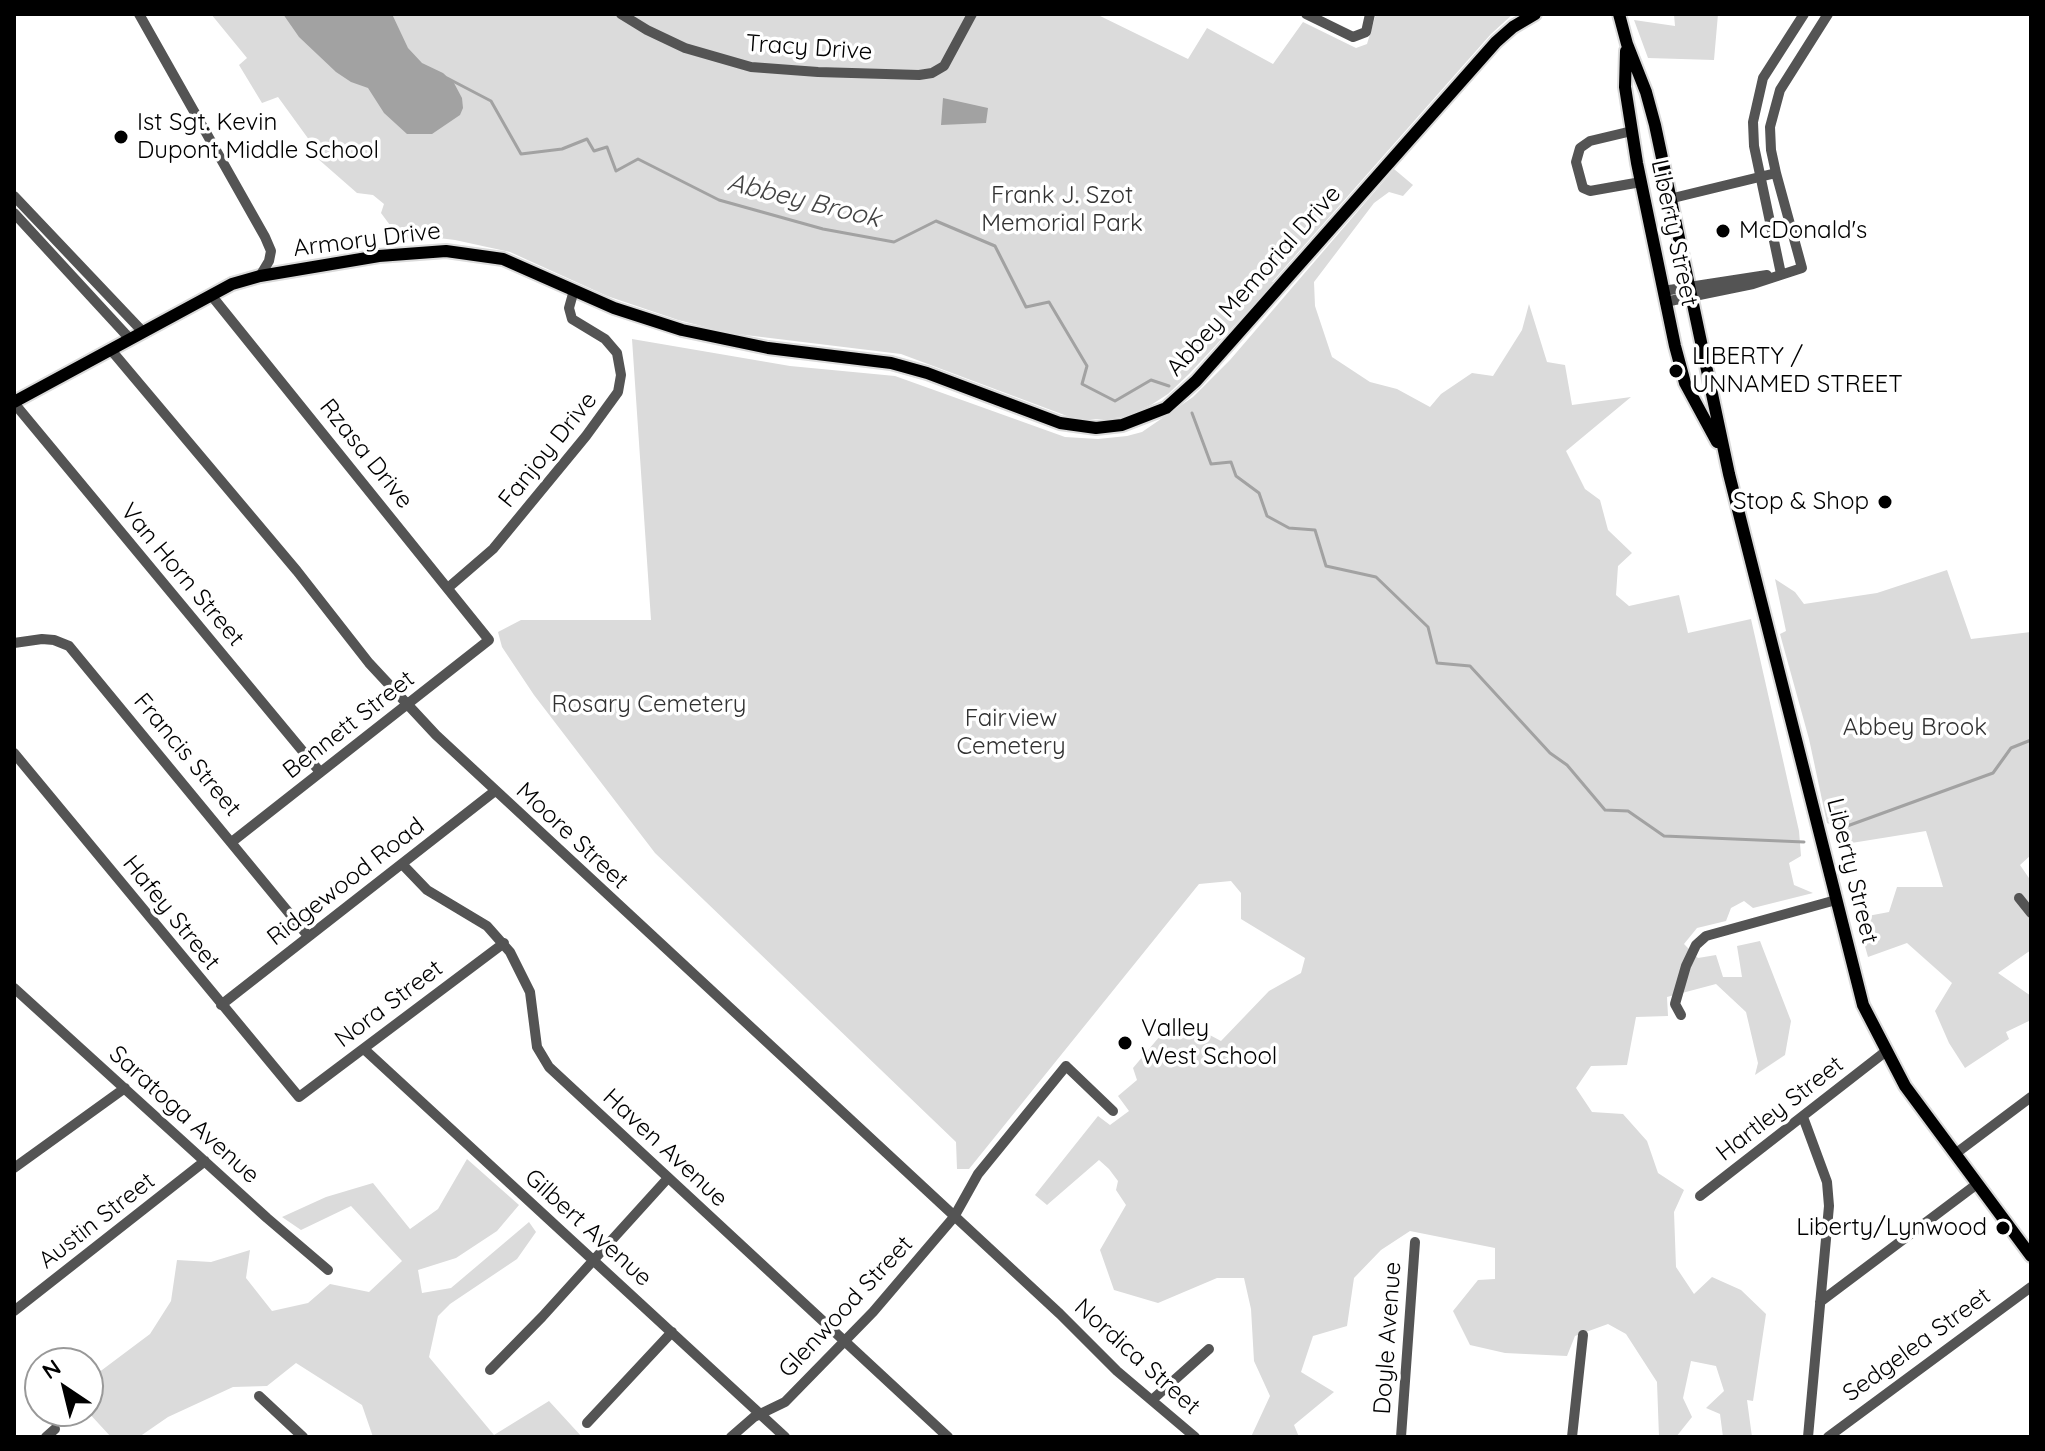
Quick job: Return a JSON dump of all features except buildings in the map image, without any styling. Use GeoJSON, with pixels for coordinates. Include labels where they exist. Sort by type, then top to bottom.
{"type":"FeatureCollection","features":[{"type":"Feature","properties":{"kind":"main road","name":"Abbey Memorial Drive"},"geometry":{"type":"LineString","coordinates":[[574,290],[636,316],[710,337],[768,348],[900,365],[1060,423],[1096,428],[1122,425],[1166,408],[1196,381],[1496,42],[1535,14]]}},
{"type":"Feature","properties":{"kind":"main road"},"geometry":{"type":"LineString","coordinates":[[1619,14],[1627,44]]}},
{"type":"Feature","properties":{"kind":"main road","name":"Liberty Street"},"geometry":{"type":"LineString","coordinates":[[1627,44],[1655,125],[1724,454],[1863,1005],[1885,1052],[1910,1094],[2030,1253]]}},
{"type":"Feature","properties":{"kind":"main road","name":"Liberty Street"},"geometry":{"type":"LineString","coordinates":[[1627,44],[1625,87],[1664,296],[1685,383],[1724,454]]}},
{"type":"Feature","properties":{"kind":"main road","name":"Armory Drive"},"geometry":{"type":"LineString","coordinates":[[14,402],[232,284],[260,276],[379,256],[446,251],[503,259],[574,290]]}},
{"type":"Feature","properties":{"kind":"street"},"geometry":{"type":"LineString","coordinates":[[139,14],[265,237],[271,251],[260,276]]}},
{"type":"Feature","properties":{"kind":"street","name":"Tracy Drive"},"geometry":{"type":"LineString","coordinates":[[621,14],[685,48],[751,67],[919,75],[932,73],[944,66],[972,14]]}},
{"type":"Feature","properties":{"kind":"street"},"geometry":{"type":"LineString","coordinates":[[1306,14],[1348,35],[1359,37],[1366,32],[1370,14]]}},
{"type":"Feature","properties":{"kind":"street"},"geometry":{"type":"LineString","coordinates":[[1781,274],[1760,177],[1753,122],[1763,78],[1804,14]]}},
{"type":"Feature","properties":{"kind":"street"},"geometry":{"type":"LineString","coordinates":[[1664,296],[1753,284],[1802,268],[1776,173],[1770,127],[1773,107],[1791,70],[1828,14]]}},
{"type":"Feature","properties":{"kind":"street"},"geometry":{"type":"LineString","coordinates":[[1632,131],[1590,141],[1580,148],[1576,162],[1583,188],[1587,190],[1605,190],[1641,182]]}},
{"type":"Feature","properties":{"kind":"street"},"geometry":{"type":"LineString","coordinates":[[1669,199],[1776,173]]}},
{"type":"Feature","properties":{"kind":"street"},"geometry":{"type":"LineString","coordinates":[[14,196],[143,332]]}},
{"type":"Feature","properties":{"kind":"street"},"geometry":{"type":"LineString","coordinates":[[14,213],[130,339]]}},
{"type":"Feature","properties":{"kind":"street","name":"Fanjoy Drive"},"geometry":{"type":"LineString","coordinates":[[449,587],[493,549],[618,392],[621,375],[617,353],[605,339],[572,319],[569,308],[574,290]]}},
{"type":"Feature","properties":{"kind":"street","name":"Rzasa Drive"},"geometry":{"type":"LineString","coordinates":[[211,295],[489,640]]}},
{"type":"Feature","properties":{"kind":"street","name":"Moore Street"},"geometry":{"type":"LineString","coordinates":[[111,350],[407,706],[1053,1307]]}},
{"type":"Feature","properties":{"kind":"street","name":"Van Horn Street"},"geometry":{"type":"LineString","coordinates":[[14,402],[320,772]]}},
{"type":"Feature","properties":{"kind":"street","name":"Francis Street"},"geometry":{"type":"LineString","coordinates":[[14,643],[54,640],[69,646],[233,841],[308,936]]}},
{"type":"Feature","properties":{"kind":"street","name":"Bennett Street"},"geometry":{"type":"LineString","coordinates":[[233,841],[489,640]]}},
{"type":"Feature","properties":{"kind":"street","name":"Hafey Street"},"geometry":{"type":"LineString","coordinates":[[14,753],[299,1097]]}},
{"type":"Feature","properties":{"kind":"street","name":"Ridgewood Road"},"geometry":{"type":"LineString","coordinates":[[221,1005],[495,791]]}},
{"type":"Feature","properties":{"kind":"street","name":"Haven Avenue"},"geometry":{"type":"LineString","coordinates":[[403,865],[427,890],[477,919],[504,943],[530,992],[537,1047],[544,1062],[948,1437]]}},
{"type":"Feature","properties":{"kind":"street"},"geometry":{"type":"LineString","coordinates":[[2019,898],[2031,913]]}},
{"type":"Feature","properties":{"kind":"street"},"geometry":{"type":"LineString","coordinates":[[1681,1015],[1675,1004],[1686,966],[1696,945],[1706,936],[1836,900]]}},
{"type":"Feature","properties":{"kind":"street","name":"Nora Street"},"geometry":{"type":"LineString","coordinates":[[299,1097],[504,943]]}},
{"type":"Feature","properties":{"kind":"street","name":"Saratoga Avenue"},"geometry":{"type":"LineString","coordinates":[[14,988],[328,1270]]}},
{"type":"Feature","properties":{"kind":"street","name":"Gilbert Avenue"},"geometry":{"type":"LineString","coordinates":[[364,1049],[785,1437]]}},
{"type":"Feature","properties":{"kind":"street","name":"Hartley Street"},"geometry":{"type":"LineString","coordinates":[[1700,1196],[1885,1052]]}},
{"type":"Feature","properties":{"kind":"street","name":"Glenwood Street"},"geometry":{"type":"LineString","coordinates":[[731,1437],[747,1421],[785,1402],[845,1342],[954,1217],[978,1174],[1066,1066],[1113,1111]]}},
{"type":"Feature","properties":{"kind":"street"},"geometry":{"type":"LineString","coordinates":[[14,1168],[125,1088]]}},
{"type":"Feature","properties":{"kind":"street"},"geometry":{"type":"LineString","coordinates":[[1955,1154],[2031,1097]]}},
{"type":"Feature","properties":{"kind":"street"},"geometry":{"type":"LineString","coordinates":[[1803,1117],[1827,1182],[1829,1206],[1808,1437]]}},
{"type":"Feature","properties":{"kind":"street","name":"Austin Street"},"geometry":{"type":"LineString","coordinates":[[14,1311],[205,1161]]}},
{"type":"Feature","properties":{"kind":"street"},"geometry":{"type":"LineString","coordinates":[[490,1370],[668,1178]]}},
{"type":"Feature","properties":{"kind":"street"},"geometry":{"type":"LineString","coordinates":[[1820,1302],[1977,1184]]}},
{"type":"Feature","properties":{"kind":"street","name":"Doyle Avenue"},"geometry":{"type":"LineString","coordinates":[[1401,1437],[1415,1242]]}},
{"type":"Feature","properties":{"kind":"street","name":"Sedgelea Street"},"geometry":{"type":"LineString","coordinates":[[1828,1437],[2031,1287]]}},
{"type":"Feature","properties":{"kind":"street","name":"Nordica Street"},"geometry":{"type":"LineString","coordinates":[[1053,1307],[1117,1371],[1195,1437]]}},
{"type":"Feature","properties":{"kind":"street"},"geometry":{"type":"LineString","coordinates":[[587,1423],[672,1332]]}},
{"type":"Feature","properties":{"kind":"street"},"geometry":{"type":"LineString","coordinates":[[1572,1437],[1583,1335]]}},
{"type":"Feature","properties":{"kind":"street"},"geometry":{"type":"LineString","coordinates":[[1152,1400],[1209,1349]]}},
{"type":"Feature","properties":{"kind":"street"},"geometry":{"type":"LineString","coordinates":[[259,1396],[303,1437]]}},
{"type":"Feature","properties":{"kind":"street"},"geometry":{"type":"LineString","coordinates":[[46,1437],[55,1429]]}},
{"type":"Feature","properties":{"kind":"green space","name":"Frank J. Szot Memorial Park"},"geometry":{"type":"Polygon","coordinates":[[[211,14],[1096,14],[1188,59],[1207,28],[1273,64],[1303,22],[1356,48],[1367,44],[1376,14],[1513,14],[1491,34],[1272,282],[1275,282],[1168,394],[1126,416],[1075,419],[901,354],[729,333],[607,296],[510,252],[422,236],[401,240],[381,213],[384,204],[373,195],[357,193],[317,158],[315,148],[278,97],[262,103],[239,65],[247,58],[211,14]]]}},
{"type":"Feature","properties":{"kind":"green space"},"geometry":{"type":"Polygon","coordinates":[[[1674,14],[1718,14],[1714,60],[1648,58],[1634,20],[1675,26],[1674,14]]]}},
{"type":"Feature","properties":{"kind":"green space"},"geometry":{"type":"Polygon","coordinates":[[[1394,169],[1413,185],[1403,196],[1389,192],[1374,203],[1314,282],[1315,306],[1332,357],[1370,382],[1397,389],[1430,407],[1441,394],[1472,373],[1493,376],[1522,330],[1529,304],[1547,362],[1565,365],[1572,405],[1631,397],[1566,451],[1585,489],[1600,500],[1608,530],[1632,553],[1618,566],[1616,595],[1629,606],[1679,595],[1688,633],[1751,619],[1799,831],[1801,856],[1789,863],[1794,885],[1813,893],[1753,908],[1744,901],[1731,908],[1726,921],[1697,928],[1684,944],[1698,958],[1716,955],[1723,977],[1742,977],[1737,946],[1760,941],[1791,1021],[1785,1055],[1755,1075],[1758,1063],[1746,1012],[1716,984],[1667,997],[1668,1016],[1636,1017],[1627,1065],[1591,1066],[1576,1088],[1592,1112],[1623,1114],[1647,1141],[1658,1173],[1684,1190],[1674,1212],[1676,1267],[1694,1294],[1712,1277],[1741,1290],[1766,1314],[1753,1401],[1747,1400],[1752,1437],[1723,1437],[1720,1414],[1706,1408],[1724,1391],[1716,1366],[1691,1361],[1683,1398],[1692,1417],[1676,1437],[1659,1437],[1657,1382],[1626,1334],[1608,1324],[1575,1336],[1567,1356],[1505,1353],[1470,1345],[1453,1311],[1478,1280],[1495,1279],[1495,1248],[1410,1231],[1381,1250],[1354,1278],[1347,1326],[1313,1336],[1301,1372],[1334,1392],[1294,1425],[1299,1437],[1251,1437],[1270,1396],[1254,1361],[1251,1309],[1244,1278],[1217,1278],[1158,1303],[1114,1290],[1100,1250],[1126,1205],[1116,1190],[1118,1181],[1109,1169],[1099,1160],[1047,1205],[1035,1195],[1098,1116],[1110,1125],[1129,1111],[1118,1096],[1137,1080],[1133,1068],[1176,1017],[1221,1041],[1269,991],[1301,973],[1305,958],[1241,919],[1241,893],[1231,881],[1199,884],[969,1169],[957,1169],[956,1142],[655,853],[534,695],[502,647],[498,632],[521,620],[651,620],[632,339],[790,366],[895,376],[1065,437],[1098,439],[1127,436],[1142,432],[1193,397],[1230,360],[1394,169]]]}},
{"type":"Feature","properties":{"kind":"green space","name":"Abbey Brook"},"geometry":{"type":"Polygon","coordinates":[[[1947,570],[1971,639],[2031,632],[2031,855],[2020,865],[2031,881],[2031,950],[1998,973],[2031,996],[2031,1020],[2006,1032],[2009,1039],[1965,1068],[1949,1043],[1935,1011],[1952,983],[1907,943],[1868,957],[1857,918],[1889,912],[1897,887],[1943,887],[1926,831],[1839,845],[1834,826],[1827,823],[1809,739],[1780,634],[1786,631],[1775,579],[1795,592],[1804,604],[1877,593],[1947,570]]]}},
{"type":"Feature","properties":{"kind":"green space"},"geometry":{"type":"Polygon","coordinates":[[[467,1159],[519,1205],[497,1231],[456,1258],[418,1270],[422,1293],[451,1288],[529,1222],[536,1232],[517,1259],[450,1304],[438,1316],[429,1357],[494,1435],[549,1401],[582,1437],[373,1437],[362,1405],[296,1363],[267,1386],[233,1387],[168,1417],[139,1437],[111,1437],[102,1427],[104,1368],[150,1334],[171,1301],[177,1260],[211,1262],[250,1250],[246,1278],[272,1311],[308,1303],[330,1284],[369,1292],[402,1261],[351,1206],[301,1230],[282,1217],[326,1197],[373,1183],[410,1229],[438,1209],[467,1159]]]}},
{"type":"Feature","properties":{"kind":"shaded area"},"geometry":{"type":"Polygon","coordinates":[[[283,14],[392,14],[408,48],[422,63],[443,73],[454,83],[462,98],[460,115],[432,134],[407,134],[384,113],[368,88],[336,72],[299,37],[283,14]]]}},
{"type":"Feature","properties":{"kind":"shaded area"},"geometry":{"type":"Polygon","coordinates":[[[943,98],[988,108],[986,123],[941,125],[943,98]]]}},
{"type":"Feature","properties":{"kind":"waterway","name":"Abbey Brook"},"geometry":{"type":"LineString","coordinates":[[447,78],[491,101],[521,154],[562,149],[587,139],[594,151],[607,147],[616,171],[638,159],[719,200],[823,229],[894,242],[936,221],[995,246],[1026,307],[1049,302],[1087,366],[1082,384],[1115,401],[1151,380],[1169,386]]}},
{"type":"Feature","properties":{"kind":"waterway","name":"Abbey Brook"},"geometry":{"type":"LineString","coordinates":[[1192,413],[1211,464],[1231,462],[1236,476],[1259,493],[1267,516],[1289,528],[1315,530],[1326,566],[1376,577],[1428,627],[1437,663],[1470,666],[1550,753],[1567,765],[1605,810],[1628,811],[1664,836],[1804,842]]}},
{"type":"Feature","properties":{"kind":"waterway","name":"Abbey Brook"},"geometry":{"type":"LineString","coordinates":[[2031,721],[2031,733]]}},
{"type":"Feature","properties":{"kind":"waterway","name":"Abbey Brook"},"geometry":{"type":"LineString","coordinates":[[1839,829],[1993,773],[2011,748],[2031,740]]}},
{"type":"Feature","properties":{"kind":"place","name":"Ist Sgt. Kevin Dupont Middle School"},"geometry":{"type":"Point","coordinates":[121,137]}},
{"type":"Feature","properties":{"kind":"place","name":"McDonald's"},"geometry":{"type":"Point","coordinates":[1723,231]}},
{"type":"Feature","properties":{"kind":"place","name":"LIBERTY / UNNAMED STREET"},"geometry":{"type":"Point","coordinates":[1676,371]}},
{"type":"Feature","properties":{"kind":"place","name":"Stop & Shop"},"geometry":{"type":"Point","coordinates":[1885,502]}},
{"type":"Feature","properties":{"kind":"place","name":"Valley West School"},"geometry":{"type":"Point","coordinates":[1125,1043]}},
{"type":"Feature","properties":{"kind":"place","name":"Liberty/Lynwood"},"geometry":{"type":"Point","coordinates":[2003,1228]}},
{"type":"Feature","properties":{"kind":"park label","name":"Rosary Cemetery"},"geometry":{"type":"Point","coordinates":[649,705]}},
{"type":"Feature","properties":{"kind":"park label","name":"Fairview Cemetery"},"geometry":{"type":"Point","coordinates":[1011,733]}}]}
